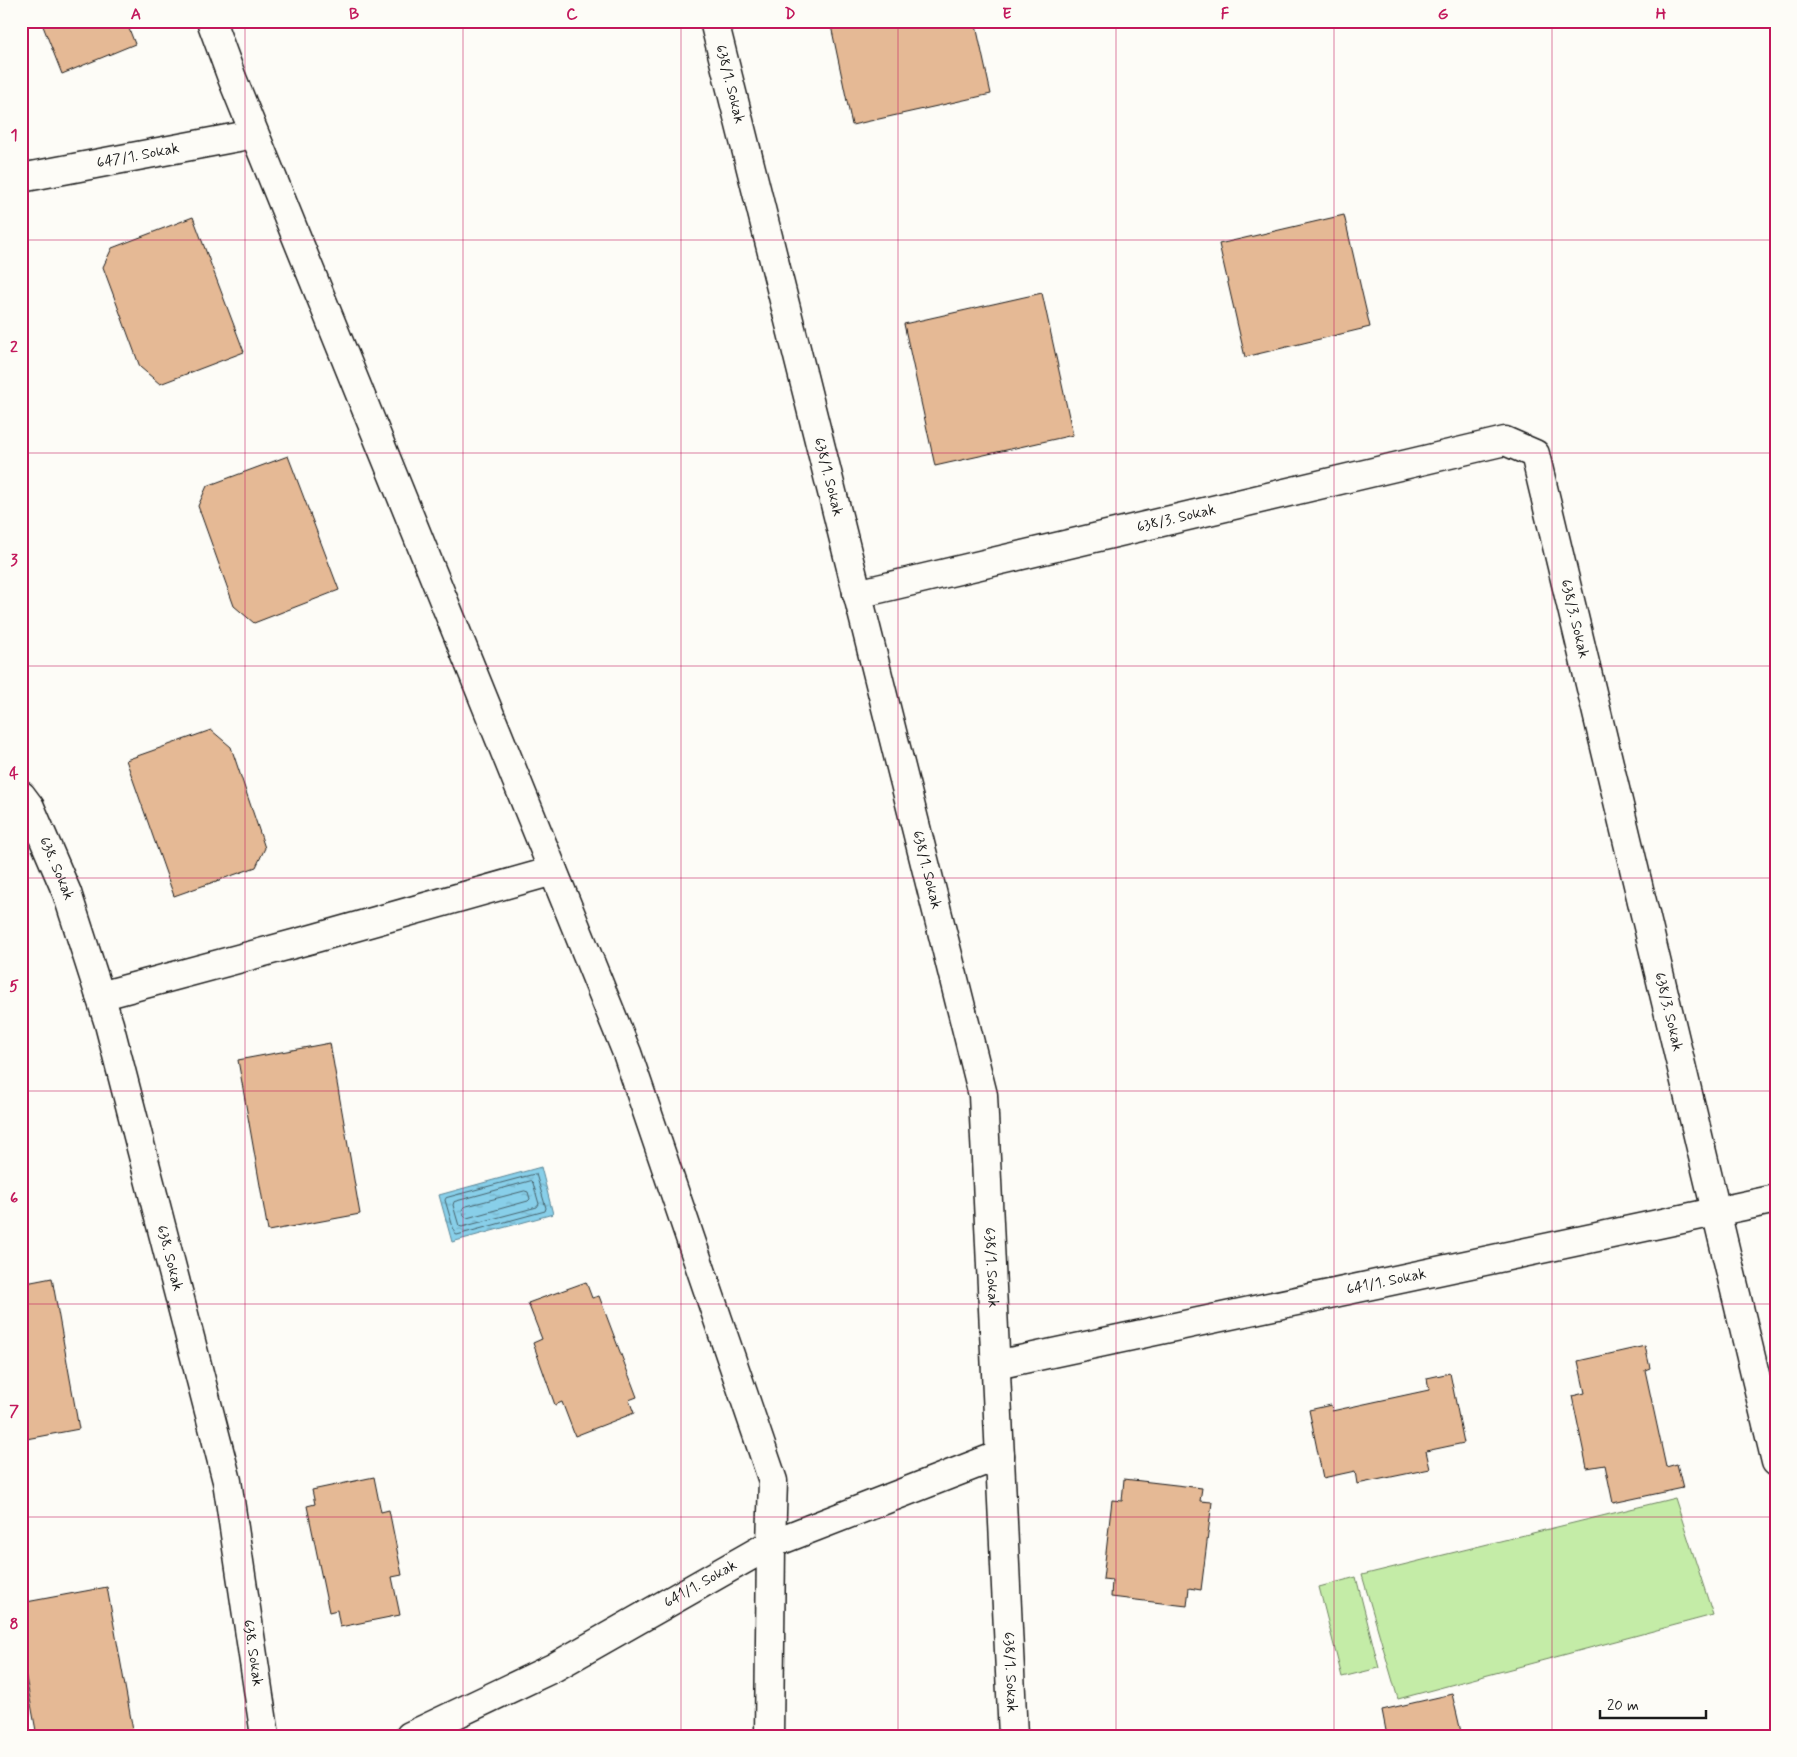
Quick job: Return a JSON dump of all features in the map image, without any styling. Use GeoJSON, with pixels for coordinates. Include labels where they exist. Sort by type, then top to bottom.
{"type":"FeatureCollection","features":[{"type":"Feature","properties":{"kind":"street"},"geometry":{"type":"LineString","coordinates":[[211,21],[254,134],[627,1053],[774,1481],[771,1544],[769,1736]]}},
{"type":"Feature","properties":{"kind":"street","name":"638/1. Sokak"},"geometry":{"type":"LineString","coordinates":[[714,21],[983,1096],[1013,1736]]}},
{"type":"Feature","properties":{"kind":"street","name":"647/1. Sokak"},"geometry":{"type":"LineString","coordinates":[[21,178],[254,134]]}},
{"type":"Feature","properties":{"kind":"street","name":"638/3. Sokak"},"geometry":{"type":"LineString","coordinates":[[858,594],[1504,441],[1535,454],[1776,1462]]}},
{"type":"Feature","properties":{"kind":"street","name":"638. Sokak"},"geometry":{"type":"LineString","coordinates":[[21,795],[30,807],[66,893],[100,996],[227,1481],[265,1736]]}},
{"type":"Feature","properties":{"kind":"street"},"geometry":{"type":"LineString","coordinates":[[100,996],[322,937],[553,871]]}},
{"type":"Feature","properties":{"kind":"street","name":"641/1. Sokak"},"geometry":{"type":"LineString","coordinates":[[996,1365],[1776,1199]]}},
{"type":"Feature","properties":{"kind":"street","name":"641/1. Sokak"},"geometry":{"type":"LineString","coordinates":[[410,1736],[552,1668],[771,1544],[1000,1455]]}},
{"type":"Feature","properties":{"kind":"green space"},"geometry":{"type":"Polygon","coordinates":[[[1675,1498],[1713,1615],[1398,1699],[1362,1575],[1675,1498]]]}},
{"type":"Feature","properties":{"kind":"green space"},"geometry":{"type":"Polygon","coordinates":[[[1356,1577],[1379,1668],[1342,1677],[1319,1587],[1356,1577]]]}},
{"type":"Feature","properties":{"kind":"water"},"geometry":{"type":"Polygon","coordinates":[[[541,1167],[553,1214],[452,1242],[439,1195],[541,1167]]]}},
{"type":"Feature","properties":{"kind":"building"},"geometry":{"type":"Polygon","coordinates":[[[41,21],[126,21],[135,44],[62,74],[41,21]]]}},
{"type":"Feature","properties":{"kind":"building"},"geometry":{"type":"Polygon","coordinates":[[[830,21],[975,21],[991,94],[852,125],[830,21]]]}},
{"type":"Feature","properties":{"kind":"building"},"geometry":{"type":"Polygon","coordinates":[[[1344,215],[1370,327],[1245,357],[1219,244],[1344,215]]]}},
{"type":"Feature","properties":{"kind":"building"},"geometry":{"type":"Polygon","coordinates":[[[193,217],[244,352],[160,384],[140,367],[103,267],[112,248],[193,217]]]}},
{"type":"Feature","properties":{"kind":"building"},"geometry":{"type":"Polygon","coordinates":[[[1042,293],[1073,435],[935,466],[904,324],[1042,293]]]}},
{"type":"Feature","properties":{"kind":"building"},"geometry":{"type":"Polygon","coordinates":[[[288,456],[339,590],[254,623],[234,606],[198,506],[207,486],[288,456]]]}},
{"type":"Feature","properties":{"kind":"building"},"geometry":{"type":"Polygon","coordinates":[[[211,730],[231,747],[265,848],[256,867],[174,896],[126,760],[211,730]]]}},
{"type":"Feature","properties":{"kind":"building"},"geometry":{"type":"Polygon","coordinates":[[[330,1043],[360,1214],[268,1231],[238,1060],[330,1043]]]}},
{"type":"Feature","properties":{"kind":"building"},"geometry":{"type":"Polygon","coordinates":[[[52,1278],[79,1429],[21,1440],[21,1284],[52,1278]]]}},
{"type":"Feature","properties":{"kind":"building"},"geometry":{"type":"Polygon","coordinates":[[[586,1282],[592,1298],[599,1296],[637,1397],[629,1400],[634,1413],[575,1436],[562,1402],[555,1405],[533,1343],[542,1339],[528,1303],[586,1282]]]}},
{"type":"Feature","properties":{"kind":"building"},"geometry":{"type":"Polygon","coordinates":[[[1645,1346],[1650,1368],[1645,1370],[1666,1467],[1677,1464],[1683,1488],[1613,1503],[1605,1465],[1587,1468],[1572,1396],[1585,1393],[1578,1361],[1645,1346]]]}},
{"type":"Feature","properties":{"kind":"building"},"geometry":{"type":"Polygon","coordinates":[[[1450,1373],[1464,1443],[1426,1451],[1430,1469],[1357,1484],[1355,1471],[1323,1478],[1309,1410],[1331,1405],[1332,1411],[1429,1390],[1427,1378],[1450,1373]]]}},
{"type":"Feature","properties":{"kind":"building"},"geometry":{"type":"Polygon","coordinates":[[[374,1477],[381,1512],[389,1510],[402,1575],[392,1577],[400,1615],[340,1627],[337,1610],[329,1612],[307,1506],[315,1504],[312,1490],[374,1477]]]}},
{"type":"Feature","properties":{"kind":"building"},"geometry":{"type":"Polygon","coordinates":[[[1124,1479],[1202,1488],[1200,1501],[1212,1502],[1201,1590],[1189,1588],[1187,1606],[1111,1597],[1112,1580],[1103,1579],[1112,1500],[1122,1501],[1124,1479]]]}},
{"type":"Feature","properties":{"kind":"building"},"geometry":{"type":"Polygon","coordinates":[[[107,1587],[134,1736],[37,1736],[21,1651],[21,1603],[107,1587]]]}},
{"type":"Feature","properties":{"kind":"building"},"geometry":{"type":"Polygon","coordinates":[[[1452,1694],[1462,1736],[1387,1736],[1382,1710],[1452,1694]]]}}]}
